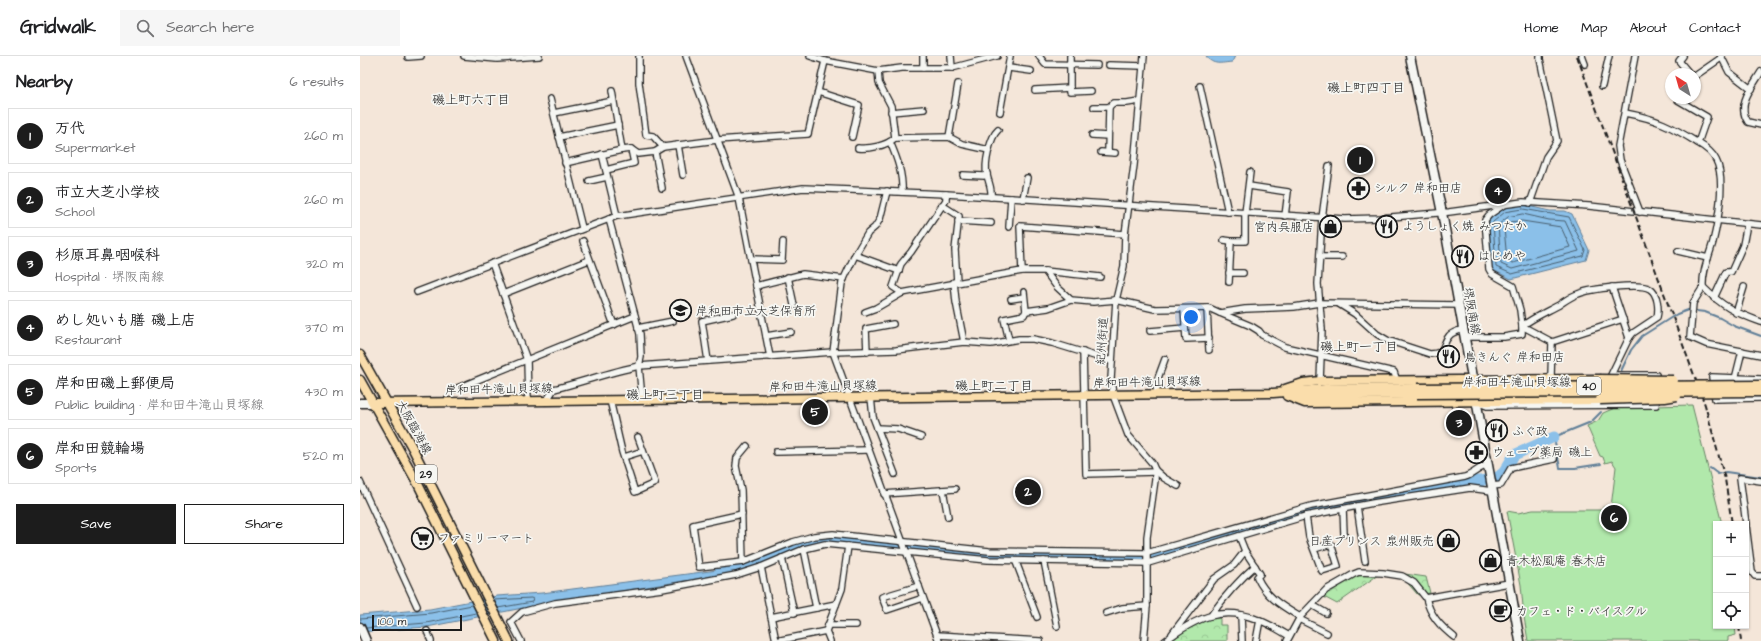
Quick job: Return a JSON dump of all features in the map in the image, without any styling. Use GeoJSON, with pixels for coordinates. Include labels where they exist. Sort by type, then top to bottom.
{"type":"FeatureCollection","features":[{"type":"Feature","properties":{"kind":"main road","name":"堺阪南線"},"geometry":{"type":"LineString","coordinates":[[1410,56],[1442,212],[1520,641]]}},
{"type":"Feature","properties":{"kind":"main road","name":"大阪臨海線"},"geometry":{"type":"LineString","coordinates":[[360,355],[413,449],[509,641]]}},
{"type":"Feature","properties":{"kind":"main road"},"geometry":{"type":"LineString","coordinates":[[1273,393],[1303,383],[1320,381],[1600,379],[1671,380],[1702,388]]}},
{"type":"Feature","properties":{"kind":"main road","name":"大阪臨海線"},"geometry":{"type":"LineString","coordinates":[[360,380],[418,484],[496,641]]}},
{"type":"Feature","properties":{"kind":"main road","name":"岸和田牛滝山貝塚線"},"geometry":{"type":"LineString","coordinates":[[1273,393],[1287,396],[1417,391],[1702,388],[1761,385]]}},
{"type":"Feature","properties":{"kind":"main road"},"geometry":{"type":"LineString","coordinates":[[1287,396],[1305,403],[1600,400],[1665,398],[1702,388]]}},
{"type":"Feature","properties":{"kind":"main road","name":"岸和田牛滝山貝塚線"},"geometry":{"type":"LineString","coordinates":[[1702,388],[1761,392]]}},
{"type":"Feature","properties":{"kind":"main road","name":"岸和田牛滝山貝塚線"},"geometry":{"type":"LineString","coordinates":[[374,403],[528,400],[1273,393],[1325,389],[1417,391]]}},
{"type":"Feature","properties":{"kind":"main road"},"geometry":{"type":"LineString","coordinates":[[360,403],[374,403]]}},
{"type":"Feature","properties":{"kind":"main road"},"geometry":{"type":"LineString","coordinates":[[361,630],[366,641]]}},
{"type":"Feature","properties":{"kind":"street"},"geometry":{"type":"LineString","coordinates":[[408,57],[421,56]]}},
{"type":"Feature","properties":{"kind":"street"},"geometry":{"type":"LineString","coordinates":[[464,56],[497,59],[539,56]]}},
{"type":"Feature","properties":{"kind":"street"},"geometry":{"type":"LineString","coordinates":[[639,56],[639,83],[646,135],[653,136],[663,147]]}},
{"type":"Feature","properties":{"kind":"street"},"geometry":{"type":"LineString","coordinates":[[686,56],[739,198],[770,357]]}},
{"type":"Feature","properties":{"kind":"street"},"geometry":{"type":"LineString","coordinates":[[810,56],[838,64],[878,71],[952,68],[997,56]]}},
{"type":"Feature","properties":{"kind":"street"},"geometry":{"type":"LineString","coordinates":[[838,64],[839,56]]}},
{"type":"Feature","properties":{"kind":"street"},"geometry":{"type":"LineString","coordinates":[[923,56],[923,68]]}},
{"type":"Feature","properties":{"kind":"street"},"geometry":{"type":"LineString","coordinates":[[951,56],[952,68]]}},
{"type":"Feature","properties":{"kind":"street"},"geometry":{"type":"LineString","coordinates":[[1000,112],[1010,56]]}},
{"type":"Feature","properties":{"kind":"street"},"geometry":{"type":"LineString","coordinates":[[1038,56],[1045,64],[1097,65]]}},
{"type":"Feature","properties":{"kind":"street"},"geometry":{"type":"LineString","coordinates":[[1070,56],[1070,92],[1091,91]]}},
{"type":"Feature","properties":{"kind":"street","name":"紀州街道"},"geometry":{"type":"LineString","coordinates":[[1144,56],[1134,165],[1127,206],[1124,266],[1116,300],[1111,379],[1114,394],[1128,435],[1152,463],[1155,471],[1178,486]]}},
{"type":"Feature","properties":{"kind":"street"},"geometry":{"type":"LineString","coordinates":[[1530,203],[1546,157],[1557,141],[1540,56]]}},
{"type":"Feature","properties":{"kind":"street"},"geometry":{"type":"LineString","coordinates":[[1582,56],[1585,64]]}},
{"type":"Feature","properties":{"kind":"street"},"geometry":{"type":"LineString","coordinates":[[1602,86],[1608,56]]}},
{"type":"Feature","properties":{"kind":"street"},"geometry":{"type":"LineString","coordinates":[[1636,56],[1618,146],[1620,160],[1640,212]]}},
{"type":"Feature","properties":{"kind":"street"},"geometry":{"type":"LineString","coordinates":[[1683,56],[1679,61],[1685,68]]}},
{"type":"Feature","properties":{"kind":"street"},"geometry":{"type":"LineString","coordinates":[[1701,72],[1721,57],[1729,72],[1751,89]]}},
{"type":"Feature","properties":{"kind":"street"},"geometry":{"type":"LineString","coordinates":[[565,163],[622,150],[631,149],[638,154],[655,152],[663,147],[717,140],[808,134],[825,61]]}},
{"type":"Feature","properties":{"kind":"street"},"geometry":{"type":"LineString","coordinates":[[1109,64],[1143,66]]}},
{"type":"Feature","properties":{"kind":"street"},"geometry":{"type":"LineString","coordinates":[[1009,68],[1031,71]]}},
{"type":"Feature","properties":{"kind":"street"},"geometry":{"type":"LineString","coordinates":[[878,71],[879,83],[891,106],[893,140],[902,183],[902,192]]}},
{"type":"Feature","properties":{"kind":"street"},"geometry":{"type":"LineString","coordinates":[[1761,72],[1744,101],[1744,116],[1748,122],[1761,125]]}},
{"type":"Feature","properties":{"kind":"street"},"geometry":{"type":"LineString","coordinates":[[949,137],[958,84]]}},
{"type":"Feature","properties":{"kind":"street"},"geometry":{"type":"LineString","coordinates":[[1200,86],[1228,212]]}},
{"type":"Feature","properties":{"kind":"street"},"geometry":{"type":"LineString","coordinates":[[1035,90],[1070,88]]}},
{"type":"Feature","properties":{"kind":"street"},"geometry":{"type":"LineString","coordinates":[[612,91],[622,150]]}},
{"type":"Feature","properties":{"kind":"street"},"geometry":{"type":"LineString","coordinates":[[818,92],[859,105],[852,137]]}},
{"type":"Feature","properties":{"kind":"street"},"geometry":{"type":"LineString","coordinates":[[550,99],[582,228]]}},
{"type":"Feature","properties":{"kind":"street"},"geometry":{"type":"LineString","coordinates":[[554,113],[613,101]]}},
{"type":"Feature","properties":{"kind":"street"},"geometry":{"type":"LineString","coordinates":[[1094,107],[1109,107],[1113,103],[1127,104],[1139,101]]}},
{"type":"Feature","properties":{"kind":"street"},"geometry":{"type":"LineString","coordinates":[[1685,104],[1707,117],[1698,143]]}},
{"type":"Feature","properties":{"kind":"street"},"geometry":{"type":"LineString","coordinates":[[1108,152],[1109,107]]}},
{"type":"Feature","properties":{"kind":"street"},"geometry":{"type":"LineString","coordinates":[[892,112],[924,109]]}},
{"type":"Feature","properties":{"kind":"street"},"geometry":{"type":"LineString","coordinates":[[1625,113],[1653,119],[1668,125],[1707,149],[1716,159],[1721,178],[1717,220],[1703,275],[1703,287],[1693,303],[1690,337],[1706,344],[1761,355]]}},
{"type":"Feature","properties":{"kind":"street"},"geometry":{"type":"LineString","coordinates":[[559,138],[618,125]]}},
{"type":"Feature","properties":{"kind":"street"},"geometry":{"type":"LineString","coordinates":[[991,197],[992,186],[987,174],[989,150],[994,133],[998,130]]}},
{"type":"Feature","properties":{"kind":"street"},"geometry":{"type":"LineString","coordinates":[[1092,135],[1108,136]]}},
{"type":"Feature","properties":{"kind":"street"},"geometry":{"type":"LineString","coordinates":[[858,148],[871,148],[893,140],[949,137],[962,144],[989,150]]}},
{"type":"Feature","properties":{"kind":"street"},"geometry":{"type":"LineString","coordinates":[[678,145],[683,175]]}},
{"type":"Feature","properties":{"kind":"street"},"geometry":{"type":"LineString","coordinates":[[606,170],[634,163],[631,149]]}},
{"type":"Feature","properties":{"kind":"street"},"geometry":{"type":"LineString","coordinates":[[655,152],[662,188]]}},
{"type":"Feature","properties":{"kind":"street"},"geometry":{"type":"LineString","coordinates":[[1101,152],[1115,154]]}},
{"type":"Feature","properties":{"kind":"street"},"geometry":{"type":"LineString","coordinates":[[602,154],[616,216]]}},
{"type":"Feature","properties":{"kind":"street"},"geometry":{"type":"LineString","coordinates":[[1320,381],[1322,329],[1318,284],[1322,218],[1329,166]]}},
{"type":"Feature","properties":{"kind":"street"},"geometry":{"type":"LineString","coordinates":[[1224,240],[1245,240],[1245,213],[1250,186],[1250,172]]}},
{"type":"Feature","properties":{"kind":"street"},"geometry":{"type":"LineString","coordinates":[[962,176],[984,176],[987,174]]}},
{"type":"Feature","properties":{"kind":"street"},"geometry":{"type":"LineString","coordinates":[[589,181],[607,177]]}},
{"type":"Feature","properties":{"kind":"street"},"geometry":{"type":"LineString","coordinates":[[1023,199],[1027,178]]}},
{"type":"Feature","properties":{"kind":"street"},"geometry":{"type":"LineString","coordinates":[[1250,186],[1288,192],[1285,216]]}},
{"type":"Feature","properties":{"kind":"street"},"geometry":{"type":"LineString","coordinates":[[417,292],[616,216],[803,188],[946,194],[1322,218],[1380,218],[1530,203],[1640,212],[1761,225]]}},
{"type":"Feature","properties":{"kind":"street"},"geometry":{"type":"LineString","coordinates":[[887,191],[880,219],[875,227],[868,233],[844,278],[840,294],[832,352],[939,641]]}},
{"type":"Feature","properties":{"kind":"street"},"geometry":{"type":"LineString","coordinates":[[902,293],[893,287],[901,264],[911,252],[946,200],[946,194]]}},
{"type":"Feature","properties":{"kind":"street"},"geometry":{"type":"LineString","coordinates":[[1009,227],[1011,198]]}},
{"type":"Feature","properties":{"kind":"street"},"geometry":{"type":"LineString","coordinates":[[942,205],[959,216],[955,250],[955,282],[956,302],[964,342]]}},
{"type":"Feature","properties":{"kind":"street"},"geometry":{"type":"LineString","coordinates":[[1339,303],[1355,314],[1377,334],[1387,340],[1430,354],[1436,354],[1442,350],[1448,336],[1452,333],[1504,337],[1522,334],[1520,310],[1513,286],[1492,274],[1488,264],[1486,220],[1490,215],[1503,206]]}},
{"type":"Feature","properties":{"kind":"street"},"geometry":{"type":"LineString","coordinates":[[609,219],[638,328],[641,357],[639,366],[642,399]]}},
{"type":"Feature","properties":{"kind":"street"},"geometry":{"type":"LineString","coordinates":[[958,221],[991,223]]}},
{"type":"Feature","properties":{"kind":"street"},"geometry":{"type":"LineString","coordinates":[[1714,298],[1726,272],[1732,272],[1743,245],[1747,224]]}},
{"type":"Feature","properties":{"kind":"street"},"geometry":{"type":"LineString","coordinates":[[1022,271],[1020,226],[1125,234]]}},
{"type":"Feature","properties":{"kind":"street"},"geometry":{"type":"LineString","coordinates":[[583,241],[614,325]]}},
{"type":"Feature","properties":{"kind":"street"},"geometry":{"type":"LineString","coordinates":[[1229,282],[1231,241]]}},
{"type":"Feature","properties":{"kind":"street"},"geometry":{"type":"LineString","coordinates":[[751,259],[782,260],[783,242]]}},
{"type":"Feature","properties":{"kind":"street"},"geometry":{"type":"LineString","coordinates":[[1678,251],[1708,258]]}},
{"type":"Feature","properties":{"kind":"street"},"geometry":{"type":"LineString","coordinates":[[855,255],[899,271]]}},
{"type":"Feature","properties":{"kind":"street"},"geometry":{"type":"LineString","coordinates":[[1320,256],[1342,257]]}},
{"type":"Feature","properties":{"kind":"street"},"geometry":{"type":"LineString","coordinates":[[503,294],[589,260]]}},
{"type":"Feature","properties":{"kind":"street"},"geometry":{"type":"LineString","coordinates":[[492,263],[528,360],[528,400]]}},
{"type":"Feature","properties":{"kind":"street"},"geometry":{"type":"LineString","coordinates":[[865,312],[876,308],[902,293],[955,282],[1022,271],[1100,277]]}},
{"type":"Feature","properties":{"kind":"street"},"geometry":{"type":"LineString","coordinates":[[1045,272],[1057,287],[1071,300]]}},
{"type":"Feature","properties":{"kind":"street"},"geometry":{"type":"LineString","coordinates":[[1229,273],[1243,273]]}},
{"type":"Feature","properties":{"kind":"street"},"geometry":{"type":"LineString","coordinates":[[756,286],[803,274],[844,278]]}},
{"type":"Feature","properties":{"kind":"street"},"geometry":{"type":"LineString","coordinates":[[788,277],[794,305]]}},
{"type":"Feature","properties":{"kind":"street"},"geometry":{"type":"LineString","coordinates":[[1522,326],[1536,316],[1577,294],[1599,288],[1639,286],[1650,288],[1659,309],[1657,317],[1629,338],[1611,376]]}},
{"type":"Feature","properties":{"kind":"street"},"geometry":{"type":"LineString","coordinates":[[1612,287],[1629,338]]}},
{"type":"Feature","properties":{"kind":"street"},"geometry":{"type":"LineString","coordinates":[[1703,287],[1719,303],[1736,313],[1760,319]]}},
{"type":"Feature","properties":{"kind":"street"},"geometry":{"type":"LineString","coordinates":[[1736,313],[1744,287]]}},
{"type":"Feature","properties":{"kind":"street"},"geometry":{"type":"LineString","coordinates":[[1011,299],[1024,295],[1026,311]]}},
{"type":"Feature","properties":{"kind":"street"},"geometry":{"type":"LineString","coordinates":[[1009,340],[1004,319],[1024,315],[1026,311],[1048,308],[1071,300],[1093,302],[1116,300],[1155,309],[1207,308],[1250,326],[1259,331],[1262,335],[1285,347],[1394,372],[1397,381]]}},
{"type":"Feature","properties":{"kind":"street"},"geometry":{"type":"LineString","coordinates":[[1220,313],[1245,309],[1294,307],[1319,303],[1459,305]]}},
{"type":"Feature","properties":{"kind":"street"},"geometry":{"type":"LineString","coordinates":[[1184,308],[1186,339],[1209,338]]}},
{"type":"Feature","properties":{"kind":"street"},"geometry":{"type":"LineString","coordinates":[[1207,308],[1209,350]]}},
{"type":"Feature","properties":{"kind":"street"},"geometry":{"type":"LineString","coordinates":[[708,361],[702,321],[733,314]]}},
{"type":"Feature","properties":{"kind":"street"},"geometry":{"type":"LineString","coordinates":[[454,388],[528,360],[635,316]]}},
{"type":"Feature","properties":{"kind":"street"},"geometry":{"type":"LineString","coordinates":[[1522,326],[1552,342],[1623,319]]}},
{"type":"Feature","properties":{"kind":"street"},"geometry":{"type":"LineString","coordinates":[[638,328],[673,321]]}},
{"type":"Feature","properties":{"kind":"street"},"geometry":{"type":"LineString","coordinates":[[867,352],[866,329],[893,324]]}},
{"type":"Feature","properties":{"kind":"street"},"geometry":{"type":"LineString","coordinates":[[1150,331],[1185,328]]}},
{"type":"Feature","properties":{"kind":"street"},"geometry":{"type":"LineString","coordinates":[[766,336],[791,332]]}},
{"type":"Feature","properties":{"kind":"street"},"geometry":{"type":"LineString","coordinates":[[547,400],[554,390],[603,376],[614,371],[639,366],[832,352],[896,350],[964,342],[991,344],[1009,340],[1033,339],[1052,343],[1111,361]]}},
{"type":"Feature","properties":{"kind":"street"},"geometry":{"type":"LineString","coordinates":[[1551,376],[1552,342]]}},
{"type":"Feature","properties":{"kind":"street"},"geometry":{"type":"LineString","coordinates":[[1736,379],[1742,351]]}},
{"type":"Feature","properties":{"kind":"street"},"geometry":{"type":"LineString","coordinates":[[1083,352],[1086,474],[1155,471],[1147,537],[1147,606],[1144,641]]}},
{"type":"Feature","properties":{"kind":"street"},"geometry":{"type":"LineString","coordinates":[[1156,394],[1158,378],[1165,359]]}},
{"type":"Feature","properties":{"kind":"street"},"geometry":{"type":"LineString","coordinates":[[1472,380],[1482,376],[1656,375],[1656,405],[1487,406],[1476,402]]}},
{"type":"Feature","properties":{"kind":"street"},"geometry":{"type":"LineString","coordinates":[[1761,379],[1712,377],[1715,399],[1761,398]]}},
{"type":"Feature","properties":{"kind":"street"},"geometry":{"type":"LineString","coordinates":[[1743,379],[1744,398]]}},
{"type":"Feature","properties":{"kind":"street"},"geometry":{"type":"LineString","coordinates":[[871,397],[873,417],[895,474]]}},
{"type":"Feature","properties":{"kind":"street"},"geometry":{"type":"LineString","coordinates":[[610,400],[624,457],[635,492],[655,483],[638,437]]}},
{"type":"Feature","properties":{"kind":"street"},"geometry":{"type":"LineString","coordinates":[[877,428],[898,429],[921,437]]}},
{"type":"Feature","properties":{"kind":"street"},"geometry":{"type":"LineString","coordinates":[[743,562],[741,490],[736,466],[737,458],[747,446]]}},
{"type":"Feature","properties":{"kind":"street"},"geometry":{"type":"LineString","coordinates":[[776,452],[868,450]]}},
{"type":"Feature","properties":{"kind":"street"},"geometry":{"type":"LineString","coordinates":[[624,457],[643,451]]}},
{"type":"Feature","properties":{"kind":"street"},"geometry":{"type":"LineString","coordinates":[[742,514],[693,525],[699,567],[743,562],[793,542],[814,536],[833,534],[905,547],[1016,562],[1147,557],[1239,536],[1306,516],[1373,503],[1470,488],[1501,485],[1511,468],[1526,462],[1550,458]]}},
{"type":"Feature","properties":{"kind":"street"},"geometry":{"type":"LineString","coordinates":[[521,641],[511,622],[522,612],[556,603],[662,589],[721,578],[761,567],[804,549],[825,544],[1147,557],[1311,506],[1465,477],[1472,475],[1480,467],[1488,466]]}},
{"type":"Feature","properties":{"kind":"street"},"geometry":{"type":"LineString","coordinates":[[1745,521],[1740,478],[1761,481]]}},
{"type":"Feature","properties":{"kind":"street"},"geometry":{"type":"LineString","coordinates":[[360,482],[417,606]]}},
{"type":"Feature","properties":{"kind":"street"},"geometry":{"type":"LineString","coordinates":[[884,494],[955,489]]}},
{"type":"Feature","properties":{"kind":"street"},"geometry":{"type":"LineString","coordinates":[[943,490],[948,517]]}},
{"type":"Feature","properties":{"kind":"street"},"geometry":{"type":"LineString","coordinates":[[1372,495],[1373,503]]}},
{"type":"Feature","properties":{"kind":"street"},"geometry":{"type":"LineString","coordinates":[[1358,506],[1365,561]]}},
{"type":"Feature","properties":{"kind":"street"},"geometry":{"type":"LineString","coordinates":[[1342,509],[1344,534]]}},
{"type":"Feature","properties":{"kind":"street"},"geometry":{"type":"LineString","coordinates":[[1306,516],[1309,537],[1322,572],[1338,566],[1331,544],[1314,549]]}},
{"type":"Feature","properties":{"kind":"street"},"geometry":{"type":"LineString","coordinates":[[1239,536],[1245,551],[1260,574],[1257,577],[1259,582],[1269,595],[1280,605],[1299,618],[1327,634]]}},
{"type":"Feature","properties":{"kind":"street"},"geometry":{"type":"LineString","coordinates":[[830,641],[827,628],[842,589],[848,546]]}},
{"type":"Feature","properties":{"kind":"street"},"geometry":{"type":"LineString","coordinates":[[1749,548],[1752,572],[1755,576],[1761,576]]}},
{"type":"Feature","properties":{"kind":"street"},"geometry":{"type":"LineString","coordinates":[[804,549],[816,608]]}},
{"type":"Feature","properties":{"kind":"street"},"geometry":{"type":"LineString","coordinates":[[1166,640],[1214,579],[1234,565],[1245,551]]}},
{"type":"Feature","properties":{"kind":"street"},"geometry":{"type":"LineString","coordinates":[[782,558],[794,613]]}},
{"type":"Feature","properties":{"kind":"street"},"geometry":{"type":"LineString","coordinates":[[1044,561],[1057,626]]}},
{"type":"Feature","properties":{"kind":"street"},"geometry":{"type":"LineString","coordinates":[[1016,562],[1037,617]]}},
{"type":"Feature","properties":{"kind":"street"},"geometry":{"type":"LineString","coordinates":[[1212,614],[1238,581],[1255,566]]}},
{"type":"Feature","properties":{"kind":"street"},"geometry":{"type":"LineString","coordinates":[[761,567],[776,641],[827,628],[856,625]]}},
{"type":"Feature","properties":{"kind":"street"},"geometry":{"type":"LineString","coordinates":[[1166,640],[1200,619],[1212,614],[1234,613],[1260,620],[1288,638],[1299,618],[1333,585],[1359,572],[1383,573],[1402,576],[1414,583],[1426,598],[1428,609],[1433,617],[1454,637]]}},
{"type":"Feature","properties":{"kind":"street"},"geometry":{"type":"LineString","coordinates":[[1426,598],[1509,583]]}},
{"type":"Feature","properties":{"kind":"street"},"geometry":{"type":"LineString","coordinates":[[919,586],[882,597],[887,610],[923,598]]}},
{"type":"Feature","properties":{"kind":"street"},"geometry":{"type":"LineString","coordinates":[[771,617],[836,604]]}},
{"type":"Feature","properties":{"kind":"street"},"geometry":{"type":"LineString","coordinates":[[1312,605],[1326,613]]}},
{"type":"Feature","properties":{"kind":"street"},"geometry":{"type":"LineString","coordinates":[[1106,613],[1122,608],[1147,606]]}},
{"type":"Feature","properties":{"kind":"street"},"geometry":{"type":"LineString","coordinates":[[1241,614],[1242,641]]}},
{"type":"Feature","properties":{"kind":"street"},"geometry":{"type":"LineString","coordinates":[[1256,641],[1260,620]]}},
{"type":"Feature","properties":{"kind":"street"},"geometry":{"type":"LineString","coordinates":[[427,631],[431,641]]}},
{"type":"Feature","properties":{"kind":"street"},"geometry":{"type":"LineString","coordinates":[[937,635],[1040,641]]}},
{"type":"Feature","properties":{"kind":"green space"},"geometry":{"type":"Polygon","coordinates":[[[1692,405],[1721,521],[1713,521],[1713,629],[1735,629],[1736,635],[1728,637],[1728,641],[1528,641],[1521,585],[1507,511],[1518,513],[1533,510],[1602,510],[1603,507],[1611,507],[1616,467],[1612,461],[1605,463],[1603,457],[1600,456],[1587,426],[1598,421],[1603,413],[1617,407],[1692,405]]]}},
{"type":"Feature","properties":{"kind":"green space"},"geometry":{"type":"Polygon","coordinates":[[[1360,574],[1378,575],[1337,604],[1322,596],[1327,591],[1360,574]]]}},
{"type":"Feature","properties":{"kind":"green space"},"geometry":{"type":"Polygon","coordinates":[[[1405,574],[1426,577],[1430,593],[1418,595],[1404,579],[1405,574]]]}},
{"type":"Feature","properties":{"kind":"green space"},"geometry":{"type":"Polygon","coordinates":[[[1220,618],[1220,625],[1227,625],[1227,641],[1172,641],[1194,623],[1220,618]]]}},
{"type":"Feature","properties":{"kind":"water"},"geometry":{"type":"Polygon","coordinates":[[[1206,56],[1235,56],[1232,62],[1214,63],[1206,56]]]}},
{"type":"Feature","properties":{"kind":"water"},"geometry":{"type":"Polygon","coordinates":[[[1523,205],[1550,211],[1565,211],[1572,214],[1589,250],[1586,260],[1511,279],[1493,270],[1491,266],[1489,220],[1504,208],[1523,205]]]}},
{"type":"Feature","properties":{"kind":"water"},"geometry":{"type":"Polygon","coordinates":[[[733,568],[734,573],[553,602],[427,627],[360,632],[360,615],[430,609],[497,596],[542,593],[733,568]]]}},
{"type":"Feature","properties":{"kind":"waterway"},"geometry":{"type":"LineString","coordinates":[[1621,371],[1631,350],[1642,336],[1677,314],[1688,310],[1705,312],[1734,326],[1761,336]]}},
{"type":"Feature","properties":{"kind":"waterway"},"geometry":{"type":"LineString","coordinates":[[1601,412],[1591,422],[1554,437],[1560,468],[1575,468],[1601,464]]}},
{"type":"Feature","properties":{"kind":"waterway"},"geometry":{"type":"LineString","coordinates":[[719,573],[755,563],[795,546],[814,540],[834,540],[929,551],[1004,555],[1153,557],[1309,511],[1498,477],[1504,472],[1514,455],[1554,437]]}},
{"type":"Feature","properties":{"kind":"waterway"},"geometry":{"type":"LineString","coordinates":[[1710,468],[1718,474],[1726,472],[1761,477]]}},
{"type":"Feature","properties":{"kind":"railway"},"geometry":{"type":"LineString","coordinates":[[1577,56],[1705,405],[1725,479],[1732,521]]}},
{"type":"Feature","properties":{"kind":"railway"},"geometry":{"type":"LineString","coordinates":[[1739,629],[1741,641]]}},
{"type":"Feature","properties":{"kind":"place","name":"万代"},"geometry":{"type":"Point","coordinates":[1360,160]}},
{"type":"Feature","properties":{"kind":"place","name":"シルク 岸和田店"},"geometry":{"type":"Point","coordinates":[1359,188]}},
{"type":"Feature","properties":{"kind":"place","name":"めし処いも膳 磯上店"},"geometry":{"type":"Point","coordinates":[1498,191]}},
{"type":"Feature","properties":{"kind":"place","name":"ようしょく焼 みつたか"},"geometry":{"type":"Point","coordinates":[1386,226]}},
{"type":"Feature","properties":{"kind":"place","name":"宮内呉服店"},"geometry":{"type":"Point","coordinates":[1330,227]}},
{"type":"Feature","properties":{"kind":"place","name":"はじめや"},"geometry":{"type":"Point","coordinates":[1462,256]}},
{"type":"Feature","properties":{"kind":"place","name":"岸和田市立大芝保育所"},"geometry":{"type":"Point","coordinates":[681,311]}},
{"type":"Feature","properties":{"kind":"place","name":"鳥きんぐ 岸和田店"},"geometry":{"type":"Point","coordinates":[1448,357]}},
{"type":"Feature","properties":{"kind":"place","name":"岸和田磯上郵便局"},"geometry":{"type":"Point","coordinates":[815,412]}},
{"type":"Feature","properties":{"kind":"place","name":"杉原耳鼻咽喉科"},"geometry":{"type":"Point","coordinates":[1459,423]}},
{"type":"Feature","properties":{"kind":"place","name":"ふぐ政"},"geometry":{"type":"Point","coordinates":[1496,431]}},
{"type":"Feature","properties":{"kind":"place","name":"ウェーブ薬局 磯上"},"geometry":{"type":"Point","coordinates":[1477,452]}},
{"type":"Feature","properties":{"kind":"place","name":"市立大芝小学校"},"geometry":{"type":"Point","coordinates":[1028,492]}},
{"type":"Feature","properties":{"kind":"place","name":"岸和田競輪場"},"geometry":{"type":"Point","coordinates":[1614,518]}},
{"type":"Feature","properties":{"kind":"place","name":"ファミリーマート"},"geometry":{"type":"Point","coordinates":[422,538]}},
{"type":"Feature","properties":{"kind":"place","name":"日産プリンス 泉州販売"},"geometry":{"type":"Point","coordinates":[1449,541]}},
{"type":"Feature","properties":{"kind":"place","name":"青木松風庵 春木店"},"geometry":{"type":"Point","coordinates":[1491,561]}},
{"type":"Feature","properties":{"kind":"place","name":"カフェ・ド・バイスクル"},"geometry":{"type":"Point","coordinates":[1501,611]}},
{"type":"Feature","properties":{"kind":"district","name":"磯上町四丁目"},"geometry":{"type":"Point","coordinates":[1366,87]}},
{"type":"Feature","properties":{"kind":"district","name":"磯上町六丁目"},"geometry":{"type":"Point","coordinates":[471,99]}},
{"type":"Feature","properties":{"kind":"district","name":"磯上町一丁目"},"geometry":{"type":"Point","coordinates":[1359,346]}},
{"type":"Feature","properties":{"kind":"district","name":"磯上町二丁目"},"geometry":{"type":"Point","coordinates":[994,385]}},
{"type":"Feature","properties":{"kind":"district","name":"磯上町三丁目"},"geometry":{"type":"Point","coordinates":[665,394]}}]}
